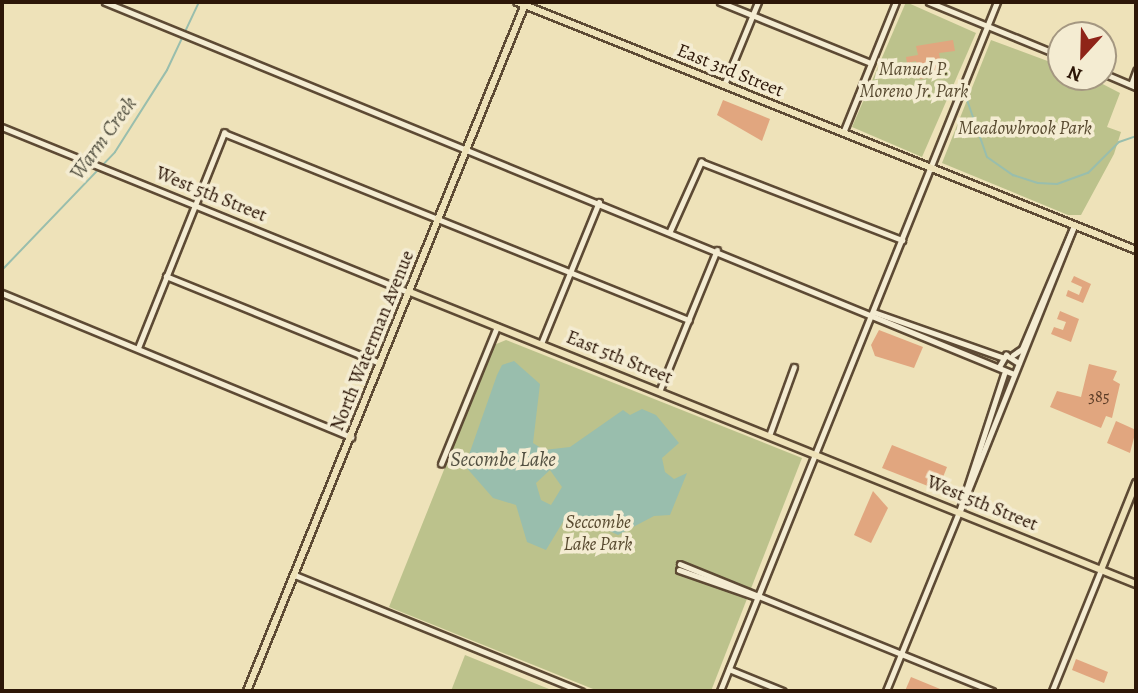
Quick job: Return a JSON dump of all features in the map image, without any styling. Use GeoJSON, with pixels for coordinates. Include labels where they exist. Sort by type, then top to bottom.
{"type":"FeatureCollection","features":[{"type":"Feature","properties":{"kind":"main road","name":"East 3rd Street"},"geometry":{"type":"LineString","coordinates":[[517,2],[1136,250]]}},
{"type":"Feature","properties":{"kind":"main road","name":"North Waterman Avenue"},"geometry":{"type":"LineString","coordinates":[[247,691],[525,3]]}},
{"type":"Feature","properties":{"kind":"main road","name":"East 5th Street"},"geometry":{"type":"LineString","coordinates":[[410,292],[816,455]]}},
{"type":"Feature","properties":{"kind":"main road","name":"West 5th Street"},"geometry":{"type":"LineString","coordinates":[[816,455],[1136,584]]}},
{"type":"Feature","properties":{"kind":"main road"},"geometry":{"type":"LineString","coordinates":[[1101,570],[1136,483]]}},
{"type":"Feature","properties":{"kind":"street"},"geometry":{"type":"LineString","coordinates":[[105,2],[873,312],[999,368],[1004,374],[1004,389],[959,512]]}},
{"type":"Feature","properties":{"kind":"street"},"geometry":{"type":"LineString","coordinates":[[720,2],[871,63]]}},
{"type":"Feature","properties":{"kind":"street"},"geometry":{"type":"LineString","coordinates":[[724,86],[758,2]]}},
{"type":"Feature","properties":{"kind":"street"},"geometry":{"type":"LineString","coordinates":[[843,133],[896,2]]}},
{"type":"Feature","properties":{"kind":"street"},"geometry":{"type":"LineString","coordinates":[[929,2],[1047,50]]}},
{"type":"Feature","properties":{"kind":"street"},"geometry":{"type":"LineString","coordinates":[[720,691],[997,2]]}},
{"type":"Feature","properties":{"kind":"street"},"geometry":{"type":"LineString","coordinates":[[1117,79],[1134,86],[1136,71]]}},
{"type":"Feature","properties":{"kind":"street","name":"West 5th Street"},"geometry":{"type":"LineString","coordinates":[[2,127],[410,292]]}},
{"type":"Feature","properties":{"kind":"street"},"geometry":{"type":"LineString","coordinates":[[138,348],[224,133],[689,320]]}},
{"type":"Feature","properties":{"kind":"street"},"geometry":{"type":"LineString","coordinates":[[670,230],[695,166],[709,163],[902,240]]}},
{"type":"Feature","properties":{"kind":"street"},"geometry":{"type":"LineString","coordinates":[[541,344],[599,202]]}},
{"type":"Feature","properties":{"kind":"street"},"geometry":{"type":"LineString","coordinates":[[873,312],[1002,356],[1013,355],[1022,349],[1074,226]]}},
{"type":"Feature","properties":{"kind":"street"},"geometry":{"type":"LineString","coordinates":[[886,691],[1074,226]]}},
{"type":"Feature","properties":{"kind":"street"},"geometry":{"type":"LineString","coordinates":[[659,392],[717,250]]}},
{"type":"Feature","properties":{"kind":"street"},"geometry":{"type":"LineString","coordinates":[[166,276],[381,363]]}},
{"type":"Feature","properties":{"kind":"street"},"geometry":{"type":"LineString","coordinates":[[2,293],[351,437]]}},
{"type":"Feature","properties":{"kind":"street"},"geometry":{"type":"LineString","coordinates":[[441,464],[497,326]]}},
{"type":"Feature","properties":{"kind":"street"},"geometry":{"type":"LineString","coordinates":[[1013,355],[1019,363]]}},
{"type":"Feature","properties":{"kind":"street"},"geometry":{"type":"LineString","coordinates":[[999,368],[1002,356]]}},
{"type":"Feature","properties":{"kind":"street"},"geometry":{"type":"LineString","coordinates":[[769,436],[794,367]]}},
{"type":"Feature","properties":{"kind":"street"},"geometry":{"type":"LineString","coordinates":[[1004,374],[1014,374]]}},
{"type":"Feature","properties":{"kind":"street"},"geometry":{"type":"LineString","coordinates":[[680,564],[992,691]]}},
{"type":"Feature","properties":{"kind":"street"},"geometry":{"type":"LineString","coordinates":[[679,570],[758,597]]}},
{"type":"Feature","properties":{"kind":"street"},"geometry":{"type":"LineString","coordinates":[[1052,691],[1101,570]]}},
{"type":"Feature","properties":{"kind":"street"},"geometry":{"type":"LineString","coordinates":[[295,575],[581,691]]}},
{"type":"Feature","properties":{"kind":"street"},"geometry":{"type":"LineString","coordinates":[[729,669],[783,691]]}},
{"type":"Feature","properties":{"kind":"green space","name":"Manuel P. Moreno Jr. Park"},"geometry":{"type":"Polygon","coordinates":[[[906,2],[976,33],[922,157],[852,127],[906,2]]]}},
{"type":"Feature","properties":{"kind":"green space","name":"Meadowbrook Park"},"geometry":{"type":"Polygon","coordinates":[[[991,40],[1047,61],[1047,91],[1120,93],[1107,127],[1121,132],[1114,154],[1081,215],[1068,215],[942,163],[991,40]]]}},
{"type":"Feature","properties":{"kind":"green space","name":"Seccombe Lake Park"},"geometry":{"type":"Polygon","coordinates":[[[506,340],[802,458],[711,691],[598,691],[389,607],[494,345],[506,340]]]}},
{"type":"Feature","properties":{"kind":"green space"},"geometry":{"type":"Polygon","coordinates":[[[465,655],[554,691],[451,691],[465,655]]]}},
{"type":"Feature","properties":{"kind":"water","name":"Secombe Lake"},"geometry":{"type":"Polygon","coordinates":[[[514,361],[540,384],[533,443],[544,450],[570,447],[623,410],[630,415],[642,409],[656,415],[679,443],[662,458],[665,472],[674,479],[687,473],[670,515],[654,516],[618,535],[569,512],[546,550],[527,542],[516,505],[493,498],[465,466],[502,365],[514,361]],[[550,470],[536,483],[541,500],[551,505],[562,487],[550,470]]]}},
{"type":"Feature","properties":{"kind":"building"},"geometry":{"type":"Polygon","coordinates":[[[953,40],[955,51],[939,53],[943,75],[920,79],[916,61],[907,63],[906,57],[918,55],[916,46],[953,40]]]}},
{"type":"Feature","properties":{"kind":"building"},"geometry":{"type":"Polygon","coordinates":[[[723,100],[770,119],[762,141],[717,115],[723,100]]]}},
{"type":"Feature","properties":{"kind":"building"},"geometry":{"type":"Polygon","coordinates":[[[1074,276],[1091,284],[1083,303],[1066,296],[1068,290],[1079,295],[1082,287],[1071,282],[1074,276]]]}},
{"type":"Feature","properties":{"kind":"building"},"geometry":{"type":"Polygon","coordinates":[[[1060,311],[1079,319],[1071,342],[1051,334],[1054,327],[1063,330],[1066,322],[1057,319],[1060,311]]]}},
{"type":"Feature","properties":{"kind":"building"},"geometry":{"type":"Polygon","coordinates":[[[879,330],[923,347],[914,368],[875,356],[871,345],[879,330]]]}},
{"type":"Feature","properties":{"kind":"building"},"geometry":{"type":"Polygon","coordinates":[[[1089,364],[1117,371],[1113,380],[1120,384],[1112,418],[1106,416],[1101,428],[1050,407],[1057,391],[1081,397],[1089,364]]]}},
{"type":"Feature","properties":{"kind":"building"},"geometry":{"type":"Polygon","coordinates":[[[1116,421],[1136,430],[1130,453],[1107,443],[1116,421]]]}},
{"type":"Feature","properties":{"kind":"building"},"geometry":{"type":"Polygon","coordinates":[[[892,445],[947,467],[938,490],[882,468],[892,445]]]}},
{"type":"Feature","properties":{"kind":"building"},"geometry":{"type":"Polygon","coordinates":[[[873,491],[888,508],[871,543],[854,535],[873,491]]]}},
{"type":"Feature","properties":{"kind":"building"},"geometry":{"type":"Polygon","coordinates":[[[1076,659],[1108,672],[1104,683],[1072,670],[1076,659]]]}},
{"type":"Feature","properties":{"kind":"building"},"geometry":{"type":"Polygon","coordinates":[[[911,677],[945,691],[905,691],[911,677]]]}},
{"type":"Feature","properties":{"kind":"waterway","name":"Warm Creek"},"geometry":{"type":"LineString","coordinates":[[2,270],[115,152],[167,70],[199,2]]}},
{"type":"Feature","properties":{"kind":"waterway"},"geometry":{"type":"LineString","coordinates":[[967,100],[987,157],[1013,175],[1038,183],[1057,184],[1088,173],[1119,142],[1136,136]]}}]}
